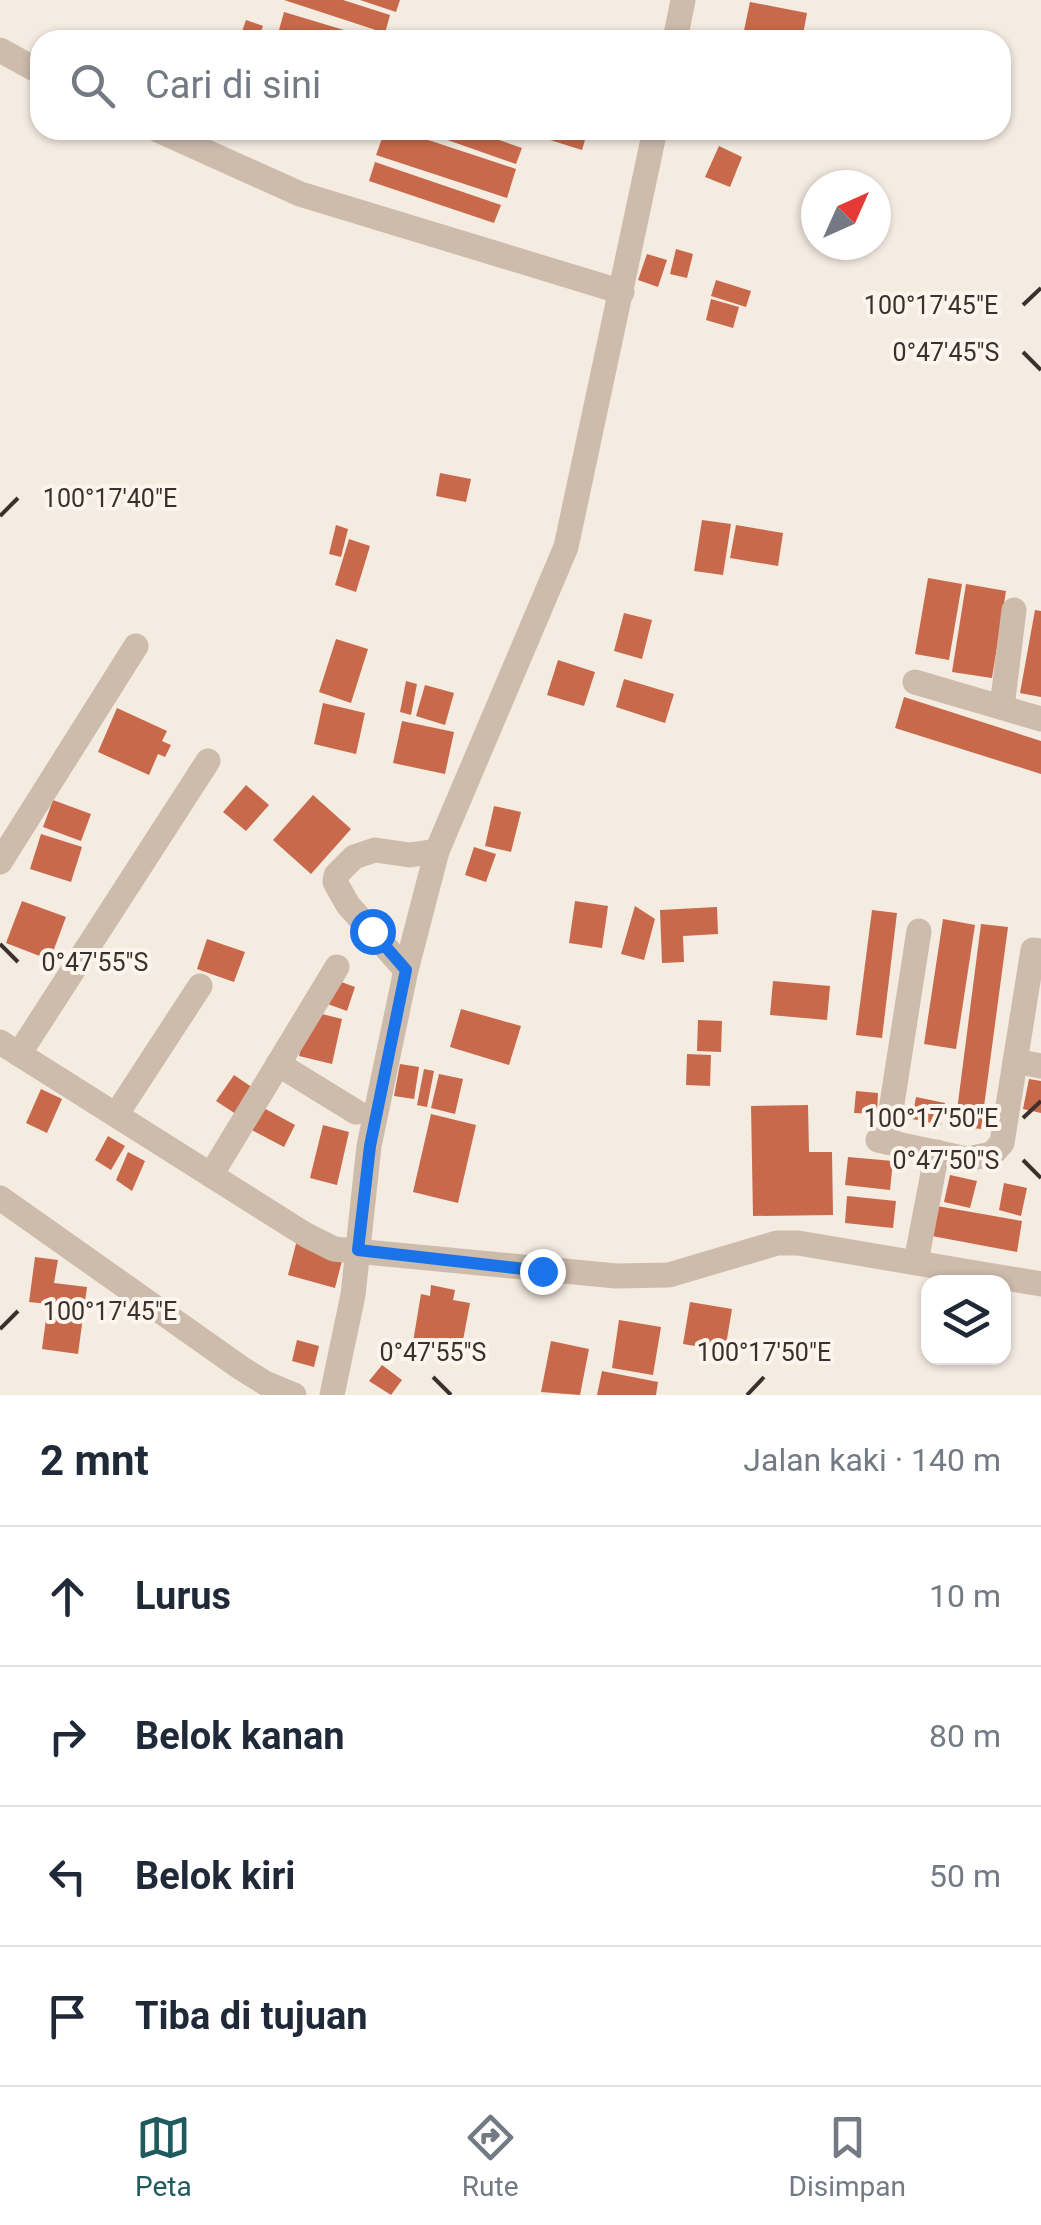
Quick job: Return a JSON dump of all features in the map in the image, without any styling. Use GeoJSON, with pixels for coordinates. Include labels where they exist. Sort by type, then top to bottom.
{"type":"FeatureCollection","features":[{"type":"Feature","properties":{"kind":"street"},"geometry":{"type":"LineString","coordinates":[[676,30],[683,0]]}},
{"type":"Feature","properties":{"kind":"street"},"geometry":{"type":"LineString","coordinates":[[0,50],[30,66]]}},
{"type":"Feature","properties":{"kind":"street"},"geometry":{"type":"LineString","coordinates":[[180,140],[300,194],[622,292]]}},
{"type":"Feature","properties":{"kind":"street"},"geometry":{"type":"LineString","coordinates":[[332,1395],[353,1295],[370,1146],[406,970],[437,851],[566,547],[653,140]]}},
{"type":"Feature","properties":{"kind":"street"},"geometry":{"type":"LineString","coordinates":[[1002,707],[1014,610]]}},
{"type":"Feature","properties":{"kind":"street"},"geometry":{"type":"LineString","coordinates":[[0,862],[136,646]]}},
{"type":"Feature","properties":{"kind":"street"},"geometry":{"type":"LineString","coordinates":[[915,682],[1041,718]]}},
{"type":"Feature","properties":{"kind":"street"},"geometry":{"type":"LineString","coordinates":[[208,761],[10,1048],[211,1175],[334,1250],[616,1276],[670,1275],[777,1243],[798,1242],[1041,1284]]}},
{"type":"Feature","properties":{"kind":"street"},"geometry":{"type":"LineString","coordinates":[[406,970],[348,905],[335,882],[336,875],[354,856],[375,850],[410,855],[437,851]]}},
{"type":"Feature","properties":{"kind":"street"},"geometry":{"type":"LineString","coordinates":[[919,931],[882,1140],[967,1159],[992,1154],[1002,1144],[1033,950],[1041,951]]}},
{"type":"Feature","properties":{"kind":"street"},"geometry":{"type":"LineString","coordinates":[[211,1175],[337,967]]}},
{"type":"Feature","properties":{"kind":"street"},"geometry":{"type":"LineString","coordinates":[[116,1115],[200,986]]}},
{"type":"Feature","properties":{"kind":"street"},"geometry":{"type":"LineString","coordinates":[[1015,1062],[1041,1066]]}},
{"type":"Feature","properties":{"kind":"street"},"geometry":{"type":"LineString","coordinates":[[278,1064],[356,1112]]}},
{"type":"Feature","properties":{"kind":"street"},"geometry":{"type":"LineString","coordinates":[[916,1262],[937,1152]]}},
{"type":"Feature","properties":{"kind":"street"},"geometry":{"type":"LineString","coordinates":[[0,1198],[241,1368],[294,1395]]}},
{"type":"Feature","properties":{"kind":"building"},"geometry":{"type":"Polygon","coordinates":[[[284,0],[343,0],[390,15],[386,30],[284,0]]]}},
{"type":"Feature","properties":{"kind":"building"},"geometry":{"type":"Polygon","coordinates":[[[360,0],[400,0],[396,12],[360,0]]]}},
{"type":"Feature","properties":{"kind":"building"},"geometry":{"type":"Polygon","coordinates":[[[750,2],[807,13],[804,30],[744,30],[750,2]]]}},
{"type":"Feature","properties":{"kind":"building"},"geometry":{"type":"Polygon","coordinates":[[[284,12],[344,30],[279,30],[284,12]]]}},
{"type":"Feature","properties":{"kind":"building"},"geometry":{"type":"Polygon","coordinates":[[[246,20],[263,26],[262,30],[242,30],[246,20]]]}},
{"type":"Feature","properties":{"kind":"building"},"geometry":{"type":"Polygon","coordinates":[[[381,140],[428,140],[516,169],[507,198],[376,155],[381,140]]]}},
{"type":"Feature","properties":{"kind":"building"},"geometry":{"type":"Polygon","coordinates":[[[448,140],[499,140],[522,148],[516,164],[448,140]]]}},
{"type":"Feature","properties":{"kind":"building"},"geometry":{"type":"Polygon","coordinates":[[[550,140],[585,140],[582,150],[550,140]]]}},
{"type":"Feature","properties":{"kind":"building"},"geometry":{"type":"Polygon","coordinates":[[[719,146],[742,157],[730,187],[705,177],[719,146]]]}},
{"type":"Feature","properties":{"kind":"building"},"geometry":{"type":"Polygon","coordinates":[[[375,162],[501,205],[494,223],[369,181],[375,162]]]}},
{"type":"Feature","properties":{"kind":"building"},"geometry":{"type":"Polygon","coordinates":[[[676,249],[693,254],[687,278],[670,274],[676,249]]]}},
{"type":"Feature","properties":{"kind":"building"},"geometry":{"type":"Polygon","coordinates":[[[647,254],[667,260],[658,287],[638,280],[647,254]]]}},
{"type":"Feature","properties":{"kind":"building"},"geometry":{"type":"Polygon","coordinates":[[[716,280],[751,291],[746,307],[711,296],[716,280]]]}},
{"type":"Feature","properties":{"kind":"building"},"geometry":{"type":"Polygon","coordinates":[[[711,299],[739,307],[733,328],[706,320],[711,299]]]}},
{"type":"Feature","properties":{"kind":"building"},"geometry":{"type":"Polygon","coordinates":[[[440,473],[471,479],[466,502],[436,496],[440,473]]]}},
{"type":"Feature","properties":{"kind":"building"},"geometry":{"type":"Polygon","coordinates":[[[702,520],[731,524],[723,575],[694,571],[702,520]]]}},
{"type":"Feature","properties":{"kind":"building"},"geometry":{"type":"Polygon","coordinates":[[[336,525],[348,529],[341,557],[329,554],[336,525]]]}},
{"type":"Feature","properties":{"kind":"building"},"geometry":{"type":"Polygon","coordinates":[[[736,525],[783,533],[778,566],[730,558],[736,525]]]}},
{"type":"Feature","properties":{"kind":"building"},"geometry":{"type":"Polygon","coordinates":[[[349,539],[370,546],[356,592],[335,585],[349,539]]]}},
{"type":"Feature","properties":{"kind":"building"},"geometry":{"type":"Polygon","coordinates":[[[928,578],[962,584],[949,660],[915,654],[928,578]]]}},
{"type":"Feature","properties":{"kind":"building"},"geometry":{"type":"Polygon","coordinates":[[[966,584],[1006,591],[992,678],[952,672],[966,584]]]}},
{"type":"Feature","properties":{"kind":"building"},"geometry":{"type":"Polygon","coordinates":[[[1035,610],[1041,611],[1041,697],[1020,693],[1035,610]]]}},
{"type":"Feature","properties":{"kind":"building"},"geometry":{"type":"Polygon","coordinates":[[[624,613],[652,620],[642,659],[614,651],[624,613]]]}},
{"type":"Feature","properties":{"kind":"building"},"geometry":{"type":"Polygon","coordinates":[[[336,639],[368,649],[351,703],[319,692],[336,639]]]}},
{"type":"Feature","properties":{"kind":"building"},"geometry":{"type":"Polygon","coordinates":[[[558,660],[595,672],[584,706],[547,695],[558,660]]]}},
{"type":"Feature","properties":{"kind":"building"},"geometry":{"type":"Polygon","coordinates":[[[624,679],[674,694],[665,723],[616,707],[624,679]]]}},
{"type":"Feature","properties":{"kind":"building"},"geometry":{"type":"Polygon","coordinates":[[[406,681],[417,684],[411,715],[400,712],[406,681]]]}},
{"type":"Feature","properties":{"kind":"building"},"geometry":{"type":"Polygon","coordinates":[[[425,685],[454,693],[445,725],[416,716],[425,685]]]}},
{"type":"Feature","properties":{"kind":"building"},"geometry":{"type":"Polygon","coordinates":[[[904,697],[1041,741],[1041,774],[895,728],[904,697]]]}},
{"type":"Feature","properties":{"kind":"building"},"geometry":{"type":"Polygon","coordinates":[[[323,703],[365,713],[356,754],[314,744],[323,703]]]}},
{"type":"Feature","properties":{"kind":"building"},"geometry":{"type":"Polygon","coordinates":[[[117,708],[167,731],[162,741],[171,745],[165,757],[158,754],[149,775],[98,752],[117,708]]]}},
{"type":"Feature","properties":{"kind":"building"},"geometry":{"type":"Polygon","coordinates":[[[402,721],[454,732],[445,774],[393,763],[402,721]]]}},
{"type":"Feature","properties":{"kind":"building"},"geometry":{"type":"Polygon","coordinates":[[[246,785],[269,805],[246,831],[223,812],[246,785]]]}},
{"type":"Feature","properties":{"kind":"building"},"geometry":{"type":"Polygon","coordinates":[[[313,795],[351,829],[311,874],[273,840],[313,795]]]}},
{"type":"Feature","properties":{"kind":"building"},"geometry":{"type":"Polygon","coordinates":[[[53,800],[91,814],[81,841],[43,827],[53,800]]]}},
{"type":"Feature","properties":{"kind":"building"},"geometry":{"type":"Polygon","coordinates":[[[494,806],[521,812],[511,852],[485,846],[494,806]]]}},
{"type":"Feature","properties":{"kind":"building"},"geometry":{"type":"Polygon","coordinates":[[[41,834],[82,847],[71,882],[30,869],[41,834]]]}},
{"type":"Feature","properties":{"kind":"building"},"geometry":{"type":"Polygon","coordinates":[[[474,847],[496,854],[486,882],[465,875],[474,847]]]}},
{"type":"Feature","properties":{"kind":"building"},"geometry":{"type":"Polygon","coordinates":[[[22,901],[66,917],[50,960],[6,943],[22,901]]]}},
{"type":"Feature","properties":{"kind":"building"},"geometry":{"type":"Polygon","coordinates":[[[575,901],[608,906],[602,948],[569,943],[575,901]]]}},
{"type":"Feature","properties":{"kind":"building"},"geometry":{"type":"Polygon","coordinates":[[[635,906],[655,919],[644,960],[621,954],[635,906]]]}},
{"type":"Feature","properties":{"kind":"building"},"geometry":{"type":"Polygon","coordinates":[[[717,907],[718,934],[683,936],[684,962],[662,963],[660,910],[717,907]]]}},
{"type":"Feature","properties":{"kind":"building"},"geometry":{"type":"Polygon","coordinates":[[[872,910],[897,913],[882,1038],[856,1035],[872,910]]]}},
{"type":"Feature","properties":{"kind":"building"},"geometry":{"type":"Polygon","coordinates":[[[943,919],[975,925],[956,1049],[924,1044],[943,919]]]}},
{"type":"Feature","properties":{"kind":"building"},"geometry":{"type":"Polygon","coordinates":[[[981,924],[1008,927],[981,1129],[955,1126],[981,924]]]}},
{"type":"Feature","properties":{"kind":"building"},"geometry":{"type":"Polygon","coordinates":[[[207,939],[245,952],[234,982],[197,969],[207,939]]]}},
{"type":"Feature","properties":{"kind":"building"},"geometry":{"type":"Polygon","coordinates":[[[333,979],[355,987],[347,1011],[325,1003],[333,979]]]}},
{"type":"Feature","properties":{"kind":"building"},"geometry":{"type":"Polygon","coordinates":[[[773,981],[830,986],[827,1020],[770,1015],[773,981]]]}},
{"type":"Feature","properties":{"kind":"building"},"geometry":{"type":"Polygon","coordinates":[[[461,1009],[521,1026],[509,1065],[450,1047],[461,1009]]]}},
{"type":"Feature","properties":{"kind":"building"},"geometry":{"type":"Polygon","coordinates":[[[310,1011],[342,1019],[332,1064],[299,1056],[310,1011]]]}},
{"type":"Feature","properties":{"kind":"building"},"geometry":{"type":"Polygon","coordinates":[[[698,1020],[722,1021],[721,1052],[697,1051],[698,1020]]]}},
{"type":"Feature","properties":{"kind":"building"},"geometry":{"type":"Polygon","coordinates":[[[687,1054],[711,1055],[710,1086],[686,1085],[687,1054]]]}},
{"type":"Feature","properties":{"kind":"building"},"geometry":{"type":"Polygon","coordinates":[[[400,1064],[419,1067],[414,1099],[394,1096],[400,1064]]]}},
{"type":"Feature","properties":{"kind":"building"},"geometry":{"type":"Polygon","coordinates":[[[424,1069],[434,1071],[427,1107],[417,1105],[424,1069]]]}},
{"type":"Feature","properties":{"kind":"building"},"geometry":{"type":"Polygon","coordinates":[[[439,1074],[463,1079],[455,1114],[431,1108],[439,1074]]]}},
{"type":"Feature","properties":{"kind":"building"},"geometry":{"type":"Polygon","coordinates":[[[234,1075],[256,1090],[239,1116],[216,1101],[234,1075]]]}},
{"type":"Feature","properties":{"kind":"building"},"geometry":{"type":"Polygon","coordinates":[[[1029,1079],[1041,1081],[1041,1113],[1023,1109],[1029,1079]]]}},
{"type":"Feature","properties":{"kind":"building"},"geometry":{"type":"Polygon","coordinates":[[[41,1089],[62,1099],[47,1133],[26,1123],[41,1089]]]}},
{"type":"Feature","properties":{"kind":"building"},"geometry":{"type":"Polygon","coordinates":[[[856,1091],[878,1093],[877,1114],[854,1113],[856,1091]]]}},
{"type":"Feature","properties":{"kind":"building"},"geometry":{"type":"Polygon","coordinates":[[[916,1097],[945,1103],[941,1125],[912,1119],[916,1097]]]}},
{"type":"Feature","properties":{"kind":"building"},"geometry":{"type":"Polygon","coordinates":[[[808,1105],[809,1152],[832,1152],[833,1215],[753,1216],[751,1106],[808,1105]]]}},
{"type":"Feature","properties":{"kind":"building"},"geometry":{"type":"Polygon","coordinates":[[[260,1106],[295,1125],[284,1147],[248,1128],[260,1106]]]}},
{"type":"Feature","properties":{"kind":"building"},"geometry":{"type":"Polygon","coordinates":[[[431,1114],[476,1125],[458,1203],[413,1192],[431,1114]]]}},
{"type":"Feature","properties":{"kind":"building"},"geometry":{"type":"Polygon","coordinates":[[[323,1125],[349,1132],[337,1185],[310,1178],[323,1125]]]}},
{"type":"Feature","properties":{"kind":"building"},"geometry":{"type":"Polygon","coordinates":[[[108,1136],[125,1146],[111,1170],[95,1160],[108,1136]]]}},
{"type":"Feature","properties":{"kind":"building"},"geometry":{"type":"Polygon","coordinates":[[[128,1152],[145,1161],[132,1191],[116,1180],[128,1152]]]}},
{"type":"Feature","properties":{"kind":"building"},"geometry":{"type":"Polygon","coordinates":[[[848,1157],[893,1161],[890,1190],[845,1185],[848,1157]]]}},
{"type":"Feature","properties":{"kind":"building"},"geometry":{"type":"Polygon","coordinates":[[[950,1175],[977,1181],[970,1208],[944,1202],[950,1175]]]}},
{"type":"Feature","properties":{"kind":"building"},"geometry":{"type":"Polygon","coordinates":[[[1004,1183],[1027,1188],[1021,1216],[999,1210],[1004,1183]]]}},
{"type":"Feature","properties":{"kind":"building"},"geometry":{"type":"Polygon","coordinates":[[[847,1196],[896,1201],[893,1228],[845,1223],[847,1196]]]}},
{"type":"Feature","properties":{"kind":"building"},"geometry":{"type":"Polygon","coordinates":[[[937,1206],[1022,1221],[1017,1252],[932,1236],[937,1206]]]}},
{"type":"Feature","properties":{"kind":"building"},"geometry":{"type":"Polygon","coordinates":[[[297,1240],[344,1253],[335,1288],[288,1275],[297,1240]]]}},
{"type":"Feature","properties":{"kind":"building"},"geometry":{"type":"Polygon","coordinates":[[[35,1257],[58,1260],[54,1283],[87,1287],[78,1354],[42,1349],[48,1304],[29,1302],[35,1257]]]}},
{"type":"Feature","properties":{"kind":"building"},"geometry":{"type":"Polygon","coordinates":[[[431,1285],[455,1290],[453,1300],[470,1303],[461,1351],[413,1342],[421,1294],[430,1296],[431,1285]]]}},
{"type":"Feature","properties":{"kind":"building"},"geometry":{"type":"Polygon","coordinates":[[[690,1302],[732,1309],[725,1351],[683,1344],[690,1302]]]}},
{"type":"Feature","properties":{"kind":"building"},"geometry":{"type":"Polygon","coordinates":[[[619,1320],[661,1327],[653,1375],[612,1368],[619,1320]]]}},
{"type":"Feature","properties":{"kind":"building"},"geometry":{"type":"Polygon","coordinates":[[[297,1340],[319,1346],[314,1367],[292,1361],[297,1340]]]}},
{"type":"Feature","properties":{"kind":"building"},"geometry":{"type":"Polygon","coordinates":[[[551,1341],[589,1349],[580,1395],[541,1392],[551,1341]]]}},
{"type":"Feature","properties":{"kind":"building"},"geometry":{"type":"Polygon","coordinates":[[[382,1365],[402,1380],[391,1395],[369,1381],[382,1365]]]}},
{"type":"Feature","properties":{"kind":"building"},"geometry":{"type":"Polygon","coordinates":[[[602,1371],[658,1382],[656,1395],[597,1395],[602,1371]]]}},
{"type":"Feature","properties":{"kind":"route"},"geometry":{"type":"LineString","coordinates":[[372,931],[406,970],[370,1146],[358,1250],[542,1271]]}}]}
